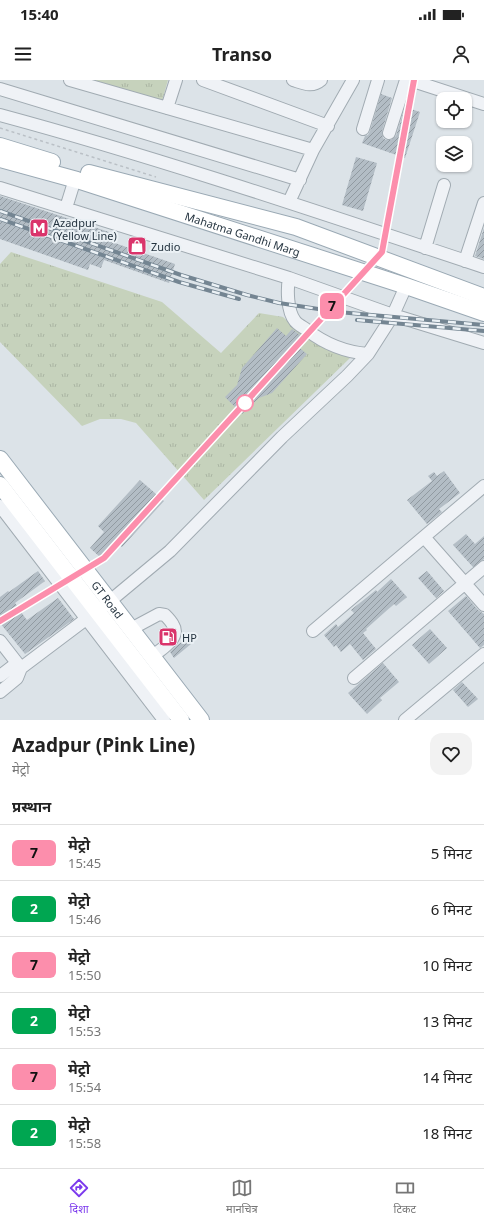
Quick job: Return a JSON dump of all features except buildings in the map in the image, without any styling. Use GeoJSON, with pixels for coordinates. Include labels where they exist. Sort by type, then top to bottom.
{"type":"FeatureCollection","features":[{"type":"Feature","properties":{"kind":"main road","name":"Mahatma Gandhi Marg"},"geometry":{"type":"LineString","coordinates":[[0,146],[82,172],[296,227],[484,297]]}},
{"type":"Feature","properties":{"kind":"main road","name":"Mahatma Gandhi Marg"},"geometry":{"type":"LineString","coordinates":[[0,159],[75,179],[406,286],[484,313]]}},
{"type":"Feature","properties":{"kind":"main road","name":"GT Road"},"geometry":{"type":"LineString","coordinates":[[0,459],[201,720]]}},
{"type":"Feature","properties":{"kind":"main road","name":"GT Road"},"geometry":{"type":"LineString","coordinates":[[0,485],[92,615],[168,718]]}},
{"type":"Feature","properties":{"kind":"street"},"geometry":{"type":"LineString","coordinates":[[70,80],[89,83],[167,108],[313,150]]}},
{"type":"Feature","properties":{"kind":"street"},"geometry":{"type":"LineString","coordinates":[[167,108],[176,80]]}},
{"type":"Feature","properties":{"kind":"street"},"geometry":{"type":"LineString","coordinates":[[203,80],[328,126]]}},
{"type":"Feature","properties":{"kind":"street"},"geometry":{"type":"LineString","coordinates":[[293,80],[311,85],[316,84],[321,80]]}},
{"type":"Feature","properties":{"kind":"street"},"geometry":{"type":"LineString","coordinates":[[289,202],[313,150],[353,80]]}},
{"type":"Feature","properties":{"kind":"street"},"geometry":{"type":"LineString","coordinates":[[363,129],[378,80]]}},
{"type":"Feature","properties":{"kind":"street"},"geometry":{"type":"LineString","coordinates":[[389,133],[406,80]]}},
{"type":"Feature","properties":{"kind":"street"},"geometry":{"type":"LineString","coordinates":[[410,80],[484,104]]}},
{"type":"Feature","properties":{"kind":"street"},"geometry":{"type":"LineString","coordinates":[[0,89],[300,180]]}},
{"type":"Feature","properties":{"kind":"street"},"geometry":{"type":"LineString","coordinates":[[0,115],[61,131],[289,202],[484,267]]}},
{"type":"Feature","properties":{"kind":"street"},"geometry":{"type":"LineString","coordinates":[[66,208],[75,179]]}},
{"type":"Feature","properties":{"kind":"street"},"geometry":{"type":"LineString","coordinates":[[425,248],[444,185]]}},
{"type":"Feature","properties":{"kind":"street"},"geometry":{"type":"LineString","coordinates":[[0,188],[289,278],[393,315],[484,343]]}},
{"type":"Feature","properties":{"kind":"street"},"geometry":{"type":"LineString","coordinates":[[465,261],[484,203]]}},
{"type":"Feature","properties":{"kind":"street"},"geometry":{"type":"LineString","coordinates":[[289,278],[287,295],[295,321],[325,342],[353,352],[368,354]]}},
{"type":"Feature","properties":{"kind":"street"},"geometry":{"type":"LineString","coordinates":[[0,676],[19,666],[92,615],[170,551],[282,437],[347,376],[368,354],[393,315],[406,286]]}},
{"type":"Feature","properties":{"kind":"street"},"geometry":{"type":"LineString","coordinates":[[313,631],[484,486]]}},
{"type":"Feature","properties":{"kind":"street"},"geometry":{"type":"LineString","coordinates":[[0,506],[92,615]]}},
{"type":"Feature","properties":{"kind":"street"},"geometry":{"type":"LineString","coordinates":[[424,537],[484,605]]}},
{"type":"Feature","properties":{"kind":"street"},"geometry":{"type":"LineString","coordinates":[[354,678],[484,567]]}},
{"type":"Feature","properties":{"kind":"street"},"geometry":{"type":"LineString","coordinates":[[131,629],[159,614],[165,615],[174,625],[175,630],[173,639],[152,656]]}},
{"type":"Feature","properties":{"kind":"street"},"geometry":{"type":"LineString","coordinates":[[0,641],[19,666],[17,678],[0,692]]}},
{"type":"Feature","properties":{"kind":"street"},"geometry":{"type":"LineString","coordinates":[[405,720],[484,654]]}},
{"type":"Feature","properties":{"kind":"green space"},"geometry":{"type":"Polygon","coordinates":[[[94,80],[168,80],[162,101],[94,80]]]}},
{"type":"Feature","properties":{"kind":"green space"},"geometry":{"type":"Polygon","coordinates":[[[11,252],[162,302],[221,353],[259,313],[283,317],[308,339],[350,358],[204,500],[136,423],[121,419],[100,419],[82,426],[0,342],[0,264],[11,252]]]}},
{"type":"Feature","properties":{"kind":"railway"},"geometry":{"type":"LineString","coordinates":[[0,211],[181,275],[279,303],[338,312],[484,325]]}},
{"type":"Feature","properties":{"kind":"railway"},"geometry":{"type":"LineString","coordinates":[[0,219],[179,282],[239,299]]}},
{"type":"Feature","properties":{"kind":"railway"},"geometry":{"type":"LineString","coordinates":[[357,320],[484,331]]}},
{"type":"Feature","properties":{"kind":"metro line","name":"7"},"geometry":{"type":"LineString","coordinates":[[0,621],[104,558],[382,252],[414,80]]}},
{"type":"Feature","properties":{"kind":"place","name":"Azadpur (Yellow Line)"},"geometry":{"type":"Point","coordinates":[39,228]}},
{"type":"Feature","properties":{"kind":"place","name":"Zudio"},"geometry":{"type":"Point","coordinates":[137,246]}},
{"type":"Feature","properties":{"kind":"place","name":"HP"},"geometry":{"type":"Point","coordinates":[168,637]}}]}
